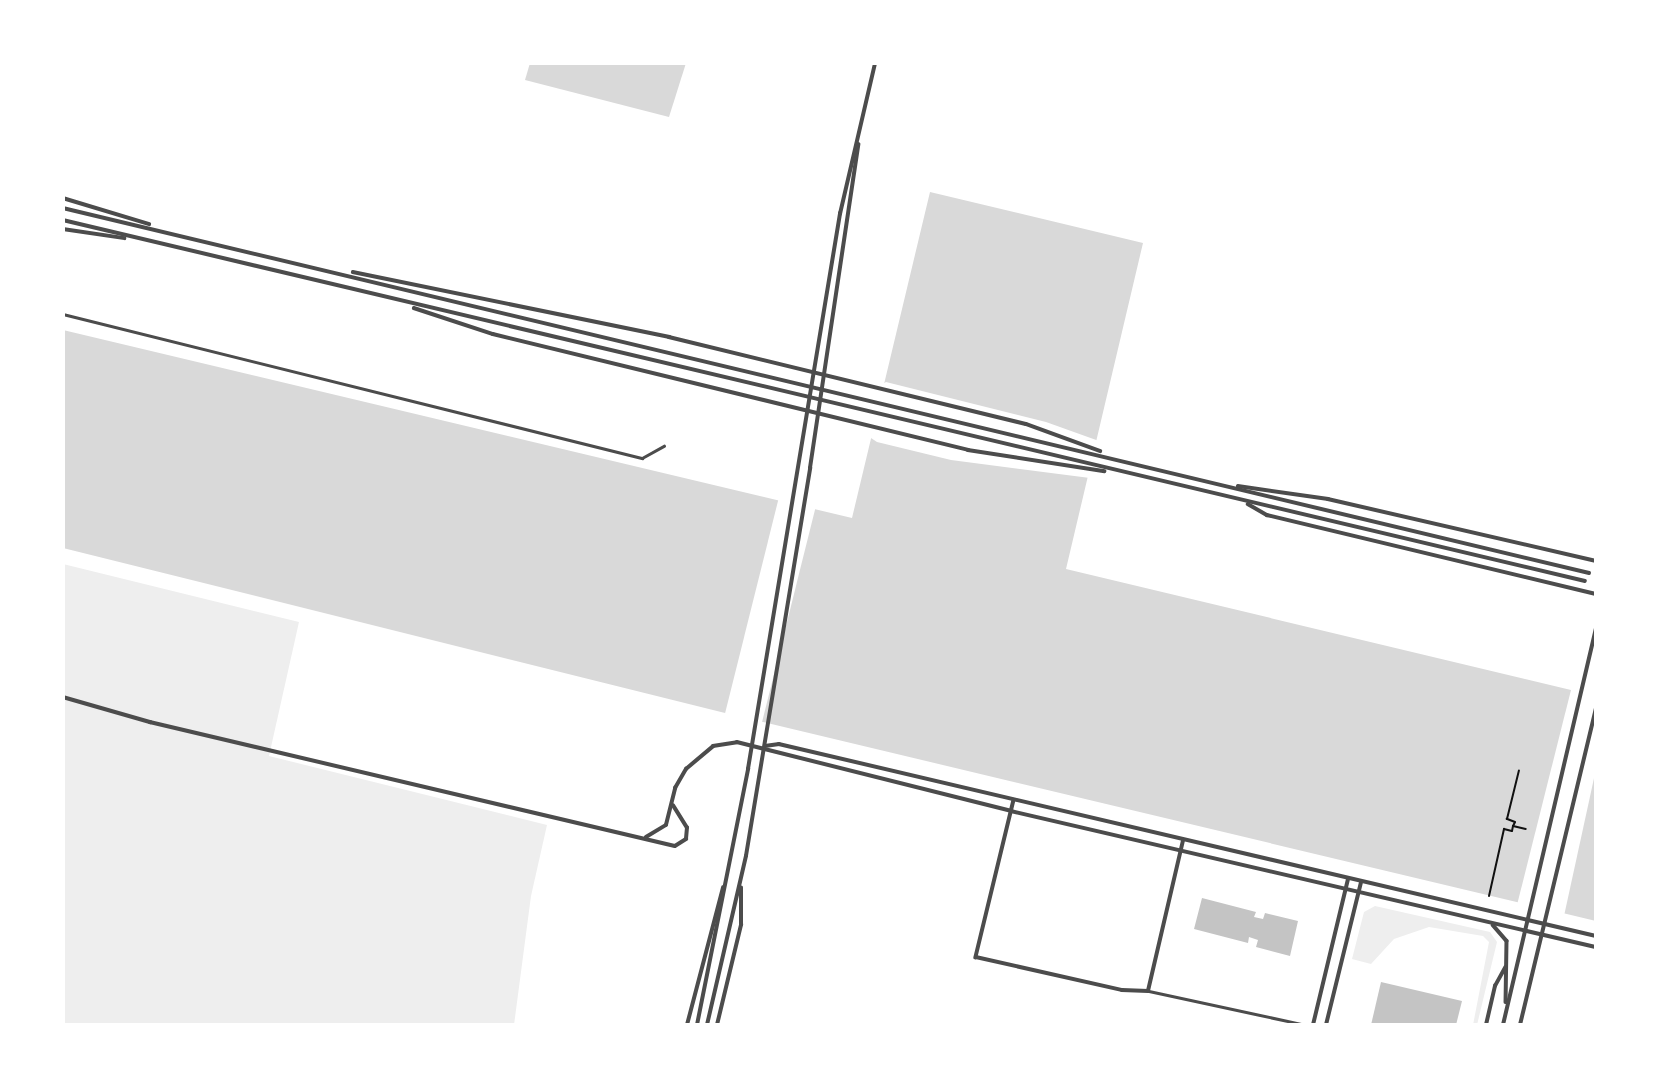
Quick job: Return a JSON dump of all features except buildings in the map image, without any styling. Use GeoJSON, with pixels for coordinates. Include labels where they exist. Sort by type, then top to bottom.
{"type":"FeatureCollection","features":[{"type":"Feature","properties":{"kind":"street"},"geometry":{"type":"LineString","coordinates":[[697,1025],[751,745],[822,319],[860,122],[875,63]]}},
{"type":"Feature","properties":{"kind":"street"},"geometry":{"type":"LineString","coordinates":[[707,1025],[741,883],[824,377],[860,122]]}},
{"type":"Feature","properties":{"kind":"street"},"geometry":{"type":"LineString","coordinates":[[63,198],[157,228]]}},
{"type":"Feature","properties":{"kind":"street"},"geometry":{"type":"LineString","coordinates":[[63,208],[344,272],[1589,573]]}},
{"type":"Feature","properties":{"kind":"street"},"geometry":{"type":"LineString","coordinates":[[63,220],[143,242],[1586,581]]}},
{"type":"Feature","properties":{"kind":"street"},"geometry":{"type":"LineString","coordinates":[[63,229],[143,242]]}},
{"type":"Feature","properties":{"kind":"street"},"geometry":{"type":"LineString","coordinates":[[344,272],[459,291],[1026,424],[1112,456]]}},
{"type":"Feature","properties":{"kind":"street"},"geometry":{"type":"LineString","coordinates":[[385,299],[493,334],[818,414],[1005,458],[1116,471]]}},
{"type":"Feature","properties":{"kind":"street"},"geometry":{"type":"LineString","coordinates":[[63,314],[642,458],[664,446]]}},
{"type":"Feature","properties":{"kind":"street"},"geometry":{"type":"LineString","coordinates":[[1208,481],[1328,499],[1596,561]]}},
{"type":"Feature","properties":{"kind":"street"},"geometry":{"type":"LineString","coordinates":[[1243,501],[1267,515],[1596,594]]}},
{"type":"Feature","properties":{"kind":"street"},"geometry":{"type":"LineString","coordinates":[[1503,1025],[1596,629]]}},
{"type":"Feature","properties":{"kind":"street"},"geometry":{"type":"LineString","coordinates":[[63,696],[150,722],[680,845],[688,834],[672,804]]}},
{"type":"Feature","properties":{"kind":"street"},"geometry":{"type":"LineString","coordinates":[[1520,1025],[1596,708]]}},
{"type":"Feature","properties":{"kind":"street"},"geometry":{"type":"LineString","coordinates":[[667,843],[663,829],[680,778],[697,758],[723,744],[751,745],[1345,891],[1596,947]]}},
{"type":"Feature","properties":{"kind":"street"},"geometry":{"type":"LineString","coordinates":[[762,747],[779,744],[1361,883],[1596,936]]}},
{"type":"Feature","properties":{"kind":"street"},"geometry":{"type":"LineString","coordinates":[[1014,800],[976,957],[1122,990],[1166,991],[1306,1025]]}},
{"type":"Feature","properties":{"kind":"street"},"geometry":{"type":"LineString","coordinates":[[646,838],[663,829]]}},
{"type":"Feature","properties":{"kind":"street"},"geometry":{"type":"LineString","coordinates":[[1148,991],[1183,840]]}},
{"type":"Feature","properties":{"kind":"street"},"geometry":{"type":"LineString","coordinates":[[1313,1025],[1348,879]]}},
{"type":"Feature","properties":{"kind":"street"},"geometry":{"type":"LineString","coordinates":[[687,1025],[711,920],[726,880]]}},
{"type":"Feature","properties":{"kind":"street"},"geometry":{"type":"LineString","coordinates":[[718,1025],[741,925],[741,883]]}},
{"type":"Feature","properties":{"kind":"street"},"geometry":{"type":"LineString","coordinates":[[1326,1025],[1361,883]]}},
{"type":"Feature","properties":{"kind":"street"},"geometry":{"type":"LineString","coordinates":[[1492,924],[1506,938],[1507,1004]]}},
{"type":"Feature","properties":{"kind":"street"},"geometry":{"type":"LineString","coordinates":[[1486,1025],[1495,985],[1507,966]]}},
{"type":"Feature","properties":{"kind":"path"},"geometry":{"type":"LineString","coordinates":[[1489,896],[1504,829],[1512,831],[1514,822],[1507,819],[1519,770]]}},
{"type":"Feature","properties":{"kind":"path"},"geometry":{"type":"LineString","coordinates":[[1513,826],[1526,829]]}},
{"type":"Feature","properties":{"kind":"shaded area"},"geometry":{"type":"Polygon","coordinates":[[[530,63],[686,63],[669,117],[525,80],[530,63]]]}},
{"type":"Feature","properties":{"kind":"shaded area"},"geometry":{"type":"Polygon","coordinates":[[[930,192],[1143,243],[1066,569],[1596,696],[1596,921],[721,712],[63,548],[63,330],[852,518],[930,192]]]}},
{"type":"Feature","properties":{"kind":"shaded area"},"geometry":{"type":"Polygon","coordinates":[[[63,564],[299,622],[269,756],[547,825],[531,896],[514,1025],[63,1025],[63,564]]]}},
{"type":"Feature","properties":{"kind":"shaded area"},"geometry":{"type":"Polygon","coordinates":[[[1375,906],[1490,932],[1497,942],[1477,1025],[1473,1025],[1489,942],[1483,936],[1429,927],[1394,939],[1371,964],[1352,959],[1364,912],[1375,906]]]}},
{"type":"Feature","properties":{"kind":"pier"},"geometry":{"type":"Polygon","coordinates":[[[886,382],[1046,422],[1099,441],[1090,478],[951,460],[877,442],[868,436],[879,386],[886,382]]]}},
{"type":"Feature","properties":{"kind":"pier"},"geometry":{"type":"Polygon","coordinates":[[[779,497],[816,506],[761,725],[724,716],[779,497]]]}},
{"type":"Feature","properties":{"kind":"pier"},"geometry":{"type":"Polygon","coordinates":[[[1572,686],[1596,692],[1596,769],[1564,916],[1517,905],[1572,686]]]}}]}
